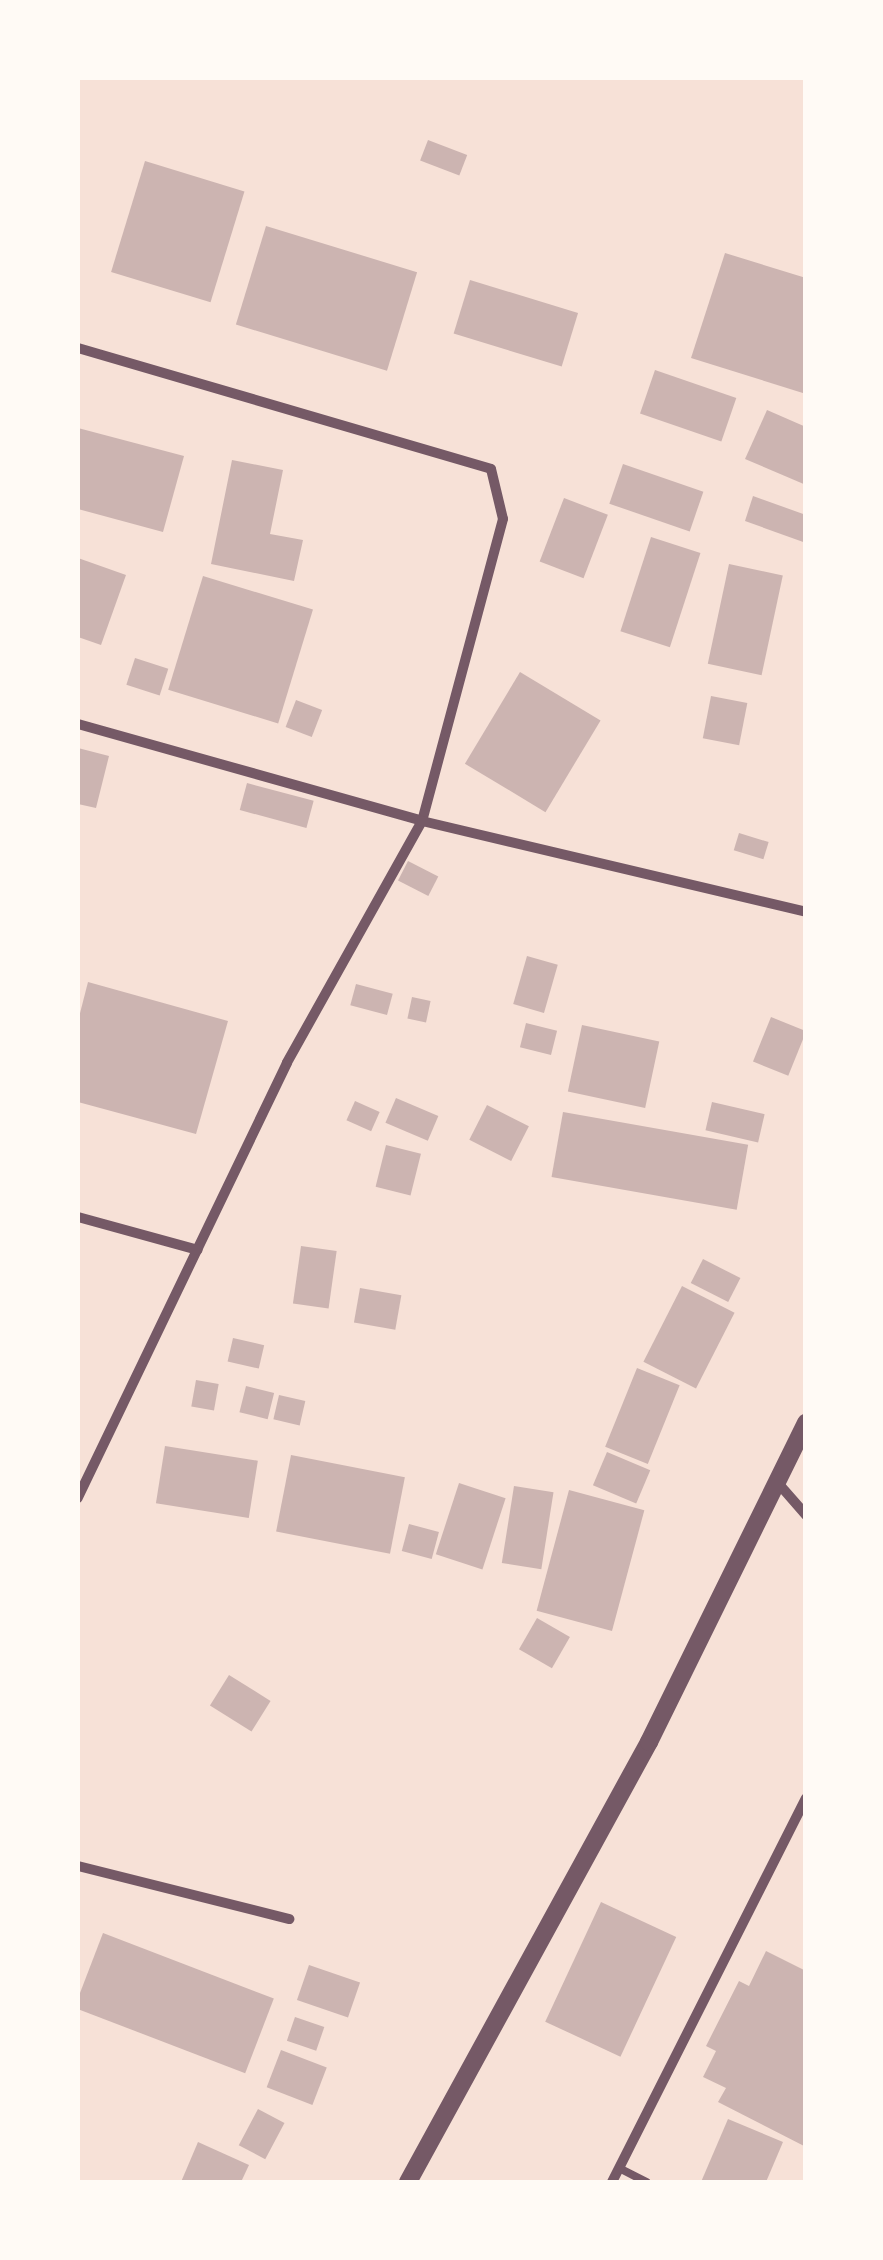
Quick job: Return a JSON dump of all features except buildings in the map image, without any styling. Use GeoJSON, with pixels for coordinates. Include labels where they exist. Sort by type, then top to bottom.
{"type":"FeatureCollection","features":[{"type":"Feature","properties":{"kind":"street"},"geometry":{"type":"LineString","coordinates":[[78,348],[492,469],[503,519],[422,821],[287,1063],[78,1498]]}},
{"type":"Feature","properties":{"kind":"street"},"geometry":{"type":"LineString","coordinates":[[78,724],[422,821],[806,912]]}},
{"type":"Feature","properties":{"kind":"street"},"geometry":{"type":"LineString","coordinates":[[78,1217],[198,1250]]}},
{"type":"Feature","properties":{"kind":"street"},"geometry":{"type":"LineString","coordinates":[[408,2182],[649,1742],[806,1423]]}},
{"type":"Feature","properties":{"kind":"street"},"geometry":{"type":"LineString","coordinates":[[778,1484],[806,1515]]}},
{"type":"Feature","properties":{"kind":"street"},"geometry":{"type":"LineString","coordinates":[[612,2182],[806,1798]]}},
{"type":"Feature","properties":{"kind":"street"},"geometry":{"type":"LineString","coordinates":[[78,1866],[289,1918]]}},
{"type":"Feature","properties":{"kind":"lane"},"geometry":{"type":"LineString","coordinates":[[619,2168],[648,2182]]}}]}
